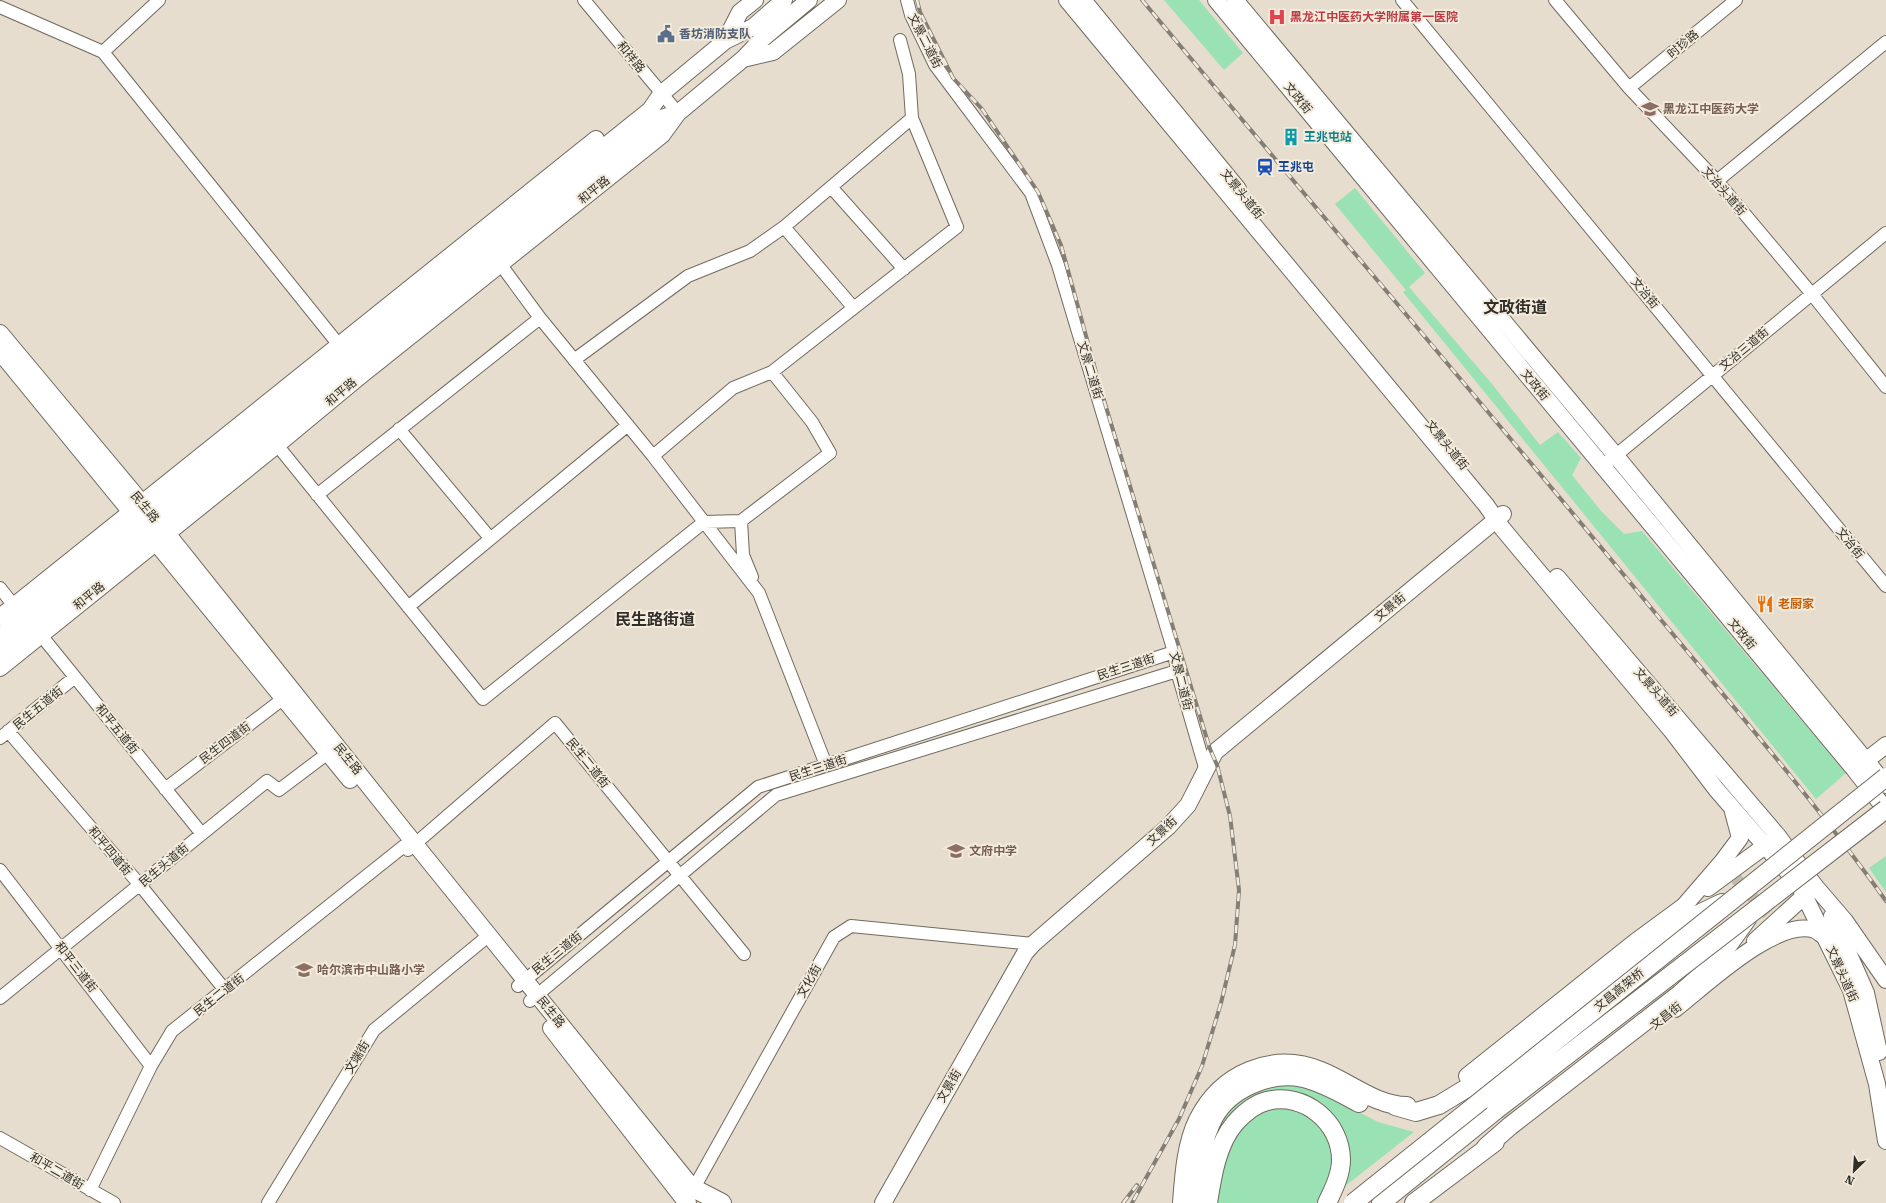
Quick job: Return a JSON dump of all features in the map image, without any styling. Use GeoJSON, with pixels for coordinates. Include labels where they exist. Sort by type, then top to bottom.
{"type":"FeatureCollection","features":[{"type":"Feature","properties":{"kind":"highway","name":"文昌高架桥"},"geometry":{"type":"LineString","coordinates":[[1353,1203],[1886,778]]}},
{"type":"Feature","properties":{"kind":"highway","name":"文昌高架桥"},"geometry":{"type":"LineString","coordinates":[[1381,1203],[1496,1110],[1886,809]]}},
{"type":"Feature","properties":{"kind":"highway"},"geometry":{"type":"LineString","coordinates":[[1182,1203],[1191,1140],[1198,1120],[1208,1104],[1224,1086],[1238,1075],[1256,1067],[1274,1064],[1294,1065],[1319,1070],[1377,1100],[1416,1112],[1438,1105],[1642,949],[1682,922],[1737,896]]}},
{"type":"Feature","properties":{"kind":"highway"},"geometry":{"type":"LineString","coordinates":[[1513,1129],[1680,994],[1716,962],[1751,914]]}},
{"type":"Feature","properties":{"kind":"highway"},"geometry":{"type":"LineString","coordinates":[[1194,1203],[1200,1160],[1214,1117],[1225,1103],[1241,1089],[1257,1082],[1280,1077],[1303,1078],[1338,1092],[1377,1113],[1402,1121],[1426,1122],[1484,1098]]}},
{"type":"Feature","properties":{"kind":"highway"},"geometry":{"type":"LineString","coordinates":[[1208,1203],[1215,1166],[1226,1137],[1234,1124],[1254,1106],[1266,1101],[1282,1099],[1300,1102],[1322,1115],[1335,1132],[1341,1161],[1336,1184],[1327,1203]]}},
{"type":"Feature","properties":{"kind":"highway","name":"文昌街"},"geometry":{"type":"LineString","coordinates":[[1414,1203],[1486,1147],[1513,1129]]}},
{"type":"Feature","properties":{"kind":"highway"},"geometry":{"type":"LineString","coordinates":[[1178,1203],[1184,1181]]}},
{"type":"Feature","properties":{"kind":"highway"},"geometry":{"type":"LineString","coordinates":[[688,1199],[704,1203]]}},
{"type":"Feature","properties":{"kind":"highway"},"geometry":{"type":"LineString","coordinates":[[688,1199],[722,1203]]}},
{"type":"Feature","properties":{"kind":"main road"},"geometry":{"type":"LineString","coordinates":[[725,41],[740,12],[755,0]]}},
{"type":"Feature","properties":{"kind":"main road"},"geometry":{"type":"LineString","coordinates":[[725,41],[772,0]]}},
{"type":"Feature","properties":{"kind":"main road","name":"和平路"},"geometry":{"type":"LineString","coordinates":[[0,651],[28,621],[374,341],[650,110],[661,94],[725,41],[753,27],[784,0]]}},
{"type":"Feature","properties":{"kind":"main road","name":"和平路"},"geometry":{"type":"LineString","coordinates":[[149,522],[277,445],[359,377],[662,135],[678,113],[743,59],[762,38],[809,0]]}},
{"type":"Feature","properties":{"kind":"main road"},"geometry":{"type":"LineString","coordinates":[[743,59],[769,46],[824,0]]}},
{"type":"Feature","properties":{"kind":"main road"},"geometry":{"type":"LineString","coordinates":[[743,59],[773,52],[838,0]]}},
{"type":"Feature","properties":{"kind":"main road","name":"文景头道街"},"geometry":{"type":"LineString","coordinates":[[1067,0],[1476,493],[1503,521],[1736,785],[1778,836],[1809,891],[1826,937],[1851,990],[1877,1084],[1886,1141]]}},
{"type":"Feature","properties":{"kind":"main road","name":"文景头道街"},"geometry":{"type":"LineString","coordinates":[[1083,0],[1730,805],[1765,846],[1832,915],[1866,993],[1886,1089]]}},
{"type":"Feature","properties":{"kind":"main road","name":"文政街"},"geometry":{"type":"LineString","coordinates":[[1216,0],[1603,467],[1860,765]]}},
{"type":"Feature","properties":{"kind":"main road","name":"文政街"},"geometry":{"type":"LineString","coordinates":[[1235,0],[1616,456],[1860,765]]}},
{"type":"Feature","properties":{"kind":"main road","name":"和平路"},"geometry":{"type":"LineString","coordinates":[[0,636],[28,621],[149,522],[339,345],[642,102],[661,94]]}},
{"type":"Feature","properties":{"kind":"main road","name":"和平路"},"geometry":{"type":"LineString","coordinates":[[374,341],[494,254],[658,119],[678,113]]}},
{"type":"Feature","properties":{"kind":"main road","name":"民生路"},"geometry":{"type":"LineString","coordinates":[[0,333],[409,847],[533,997],[688,1199]]}},
{"type":"Feature","properties":{"kind":"main road"},"geometry":{"type":"LineString","coordinates":[[374,341],[359,377],[327,379],[339,345],[374,341]]}},
{"type":"Feature","properties":{"kind":"main road","name":"民生路"},"geometry":{"type":"LineString","coordinates":[[0,352],[149,522],[328,753],[409,847],[482,941],[521,983]]}},
{"type":"Feature","properties":{"kind":"main road","name":"文景街"},"geometry":{"type":"LineString","coordinates":[[883,1203],[1025,953],[1033,944],[1168,827],[1188,805],[1215,752],[1503,521]]}},
{"type":"Feature","properties":{"kind":"main road","name":"文景街"},"geometry":{"type":"LineString","coordinates":[[895,1203],[985,1038],[1034,954],[1174,833],[1193,812],[1221,758],[1503,521]]}},
{"type":"Feature","properties":{"kind":"main road","name":"和平路"},"geometry":{"type":"LineString","coordinates":[[0,617],[28,621]]}},
{"type":"Feature","properties":{"kind":"main road","name":"和平路"},"geometry":{"type":"LineString","coordinates":[[0,668],[28,621]]}},
{"type":"Feature","properties":{"kind":"main road"},"geometry":{"type":"LineString","coordinates":[[1860,765],[1886,745]]}},
{"type":"Feature","properties":{"kind":"main road"},"geometry":{"type":"LineString","coordinates":[[1860,765],[1886,785]]}},
{"type":"Feature","properties":{"kind":"main road"},"geometry":{"type":"LineString","coordinates":[[1860,765],[1886,809]]}},
{"type":"Feature","properties":{"kind":"main road"},"geometry":{"type":"LineString","coordinates":[[1684,906],[1722,862],[1740,838],[1730,805]]}},
{"type":"Feature","properties":{"kind":"main road"},"geometry":{"type":"LineString","coordinates":[[1467,1082],[1635,942],[1778,836]]}},
{"type":"Feature","properties":{"kind":"main road"},"geometry":{"type":"LineString","coordinates":[[1734,960],[1809,891]]}},
{"type":"Feature","properties":{"kind":"main road","name":"文景头道街"},"geometry":{"type":"LineString","coordinates":[[1809,891],[1845,922],[1886,980]]}},
{"type":"Feature","properties":{"kind":"main road","name":"文昌街"},"geometry":{"type":"LineString","coordinates":[[1513,1129],[1685,1001],[1734,960],[1783,932],[1816,930],[1826,937]]}},
{"type":"Feature","properties":{"kind":"street"},"geometry":{"type":"LineString","coordinates":[[102,52],[159,0]]}},
{"type":"Feature","properties":{"kind":"street","name":"和祥路"},"geometry":{"type":"LineString","coordinates":[[584,0],[678,113]]}},
{"type":"Feature","properties":{"kind":"street","name":"文景二道街"},"geometry":{"type":"LineString","coordinates":[[907,0],[911,15],[935,64],[1031,193],[1058,265],[1174,652],[1178,672],[1206,771]]}},
{"type":"Feature","properties":{"kind":"street","name":"文治街"},"geometry":{"type":"LineString","coordinates":[[1402,0],[1886,586]]}},
{"type":"Feature","properties":{"kind":"street","name":"文治头道街"},"geometry":{"type":"LineString","coordinates":[[1555,0],[1630,88],[1717,181],[1811,293],[1886,387]]}},
{"type":"Feature","properties":{"kind":"street","name":"时珍路"},"geometry":{"type":"LineString","coordinates":[[1630,88],[1736,0]]}},
{"type":"Feature","properties":{"kind":"street"},"geometry":{"type":"LineString","coordinates":[[0,7],[102,52],[339,345]]}},
{"type":"Feature","properties":{"kind":"street"},"geometry":{"type":"LineString","coordinates":[[653,456],[733,388],[772,372],[957,227],[912,118],[909,74],[900,40]]}},
{"type":"Feature","properties":{"kind":"street"},"geometry":{"type":"LineString","coordinates":[[1717,181],[1886,42]]}},
{"type":"Feature","properties":{"kind":"street"},"geometry":{"type":"LineString","coordinates":[[574,360],[688,276],[750,251],[784,227],[912,118]]}},
{"type":"Feature","properties":{"kind":"street"},"geometry":{"type":"LineString","coordinates":[[831,188],[904,268]]}},
{"type":"Feature","properties":{"kind":"street"},"geometry":{"type":"LineString","coordinates":[[784,227],[853,307]]}},
{"type":"Feature","properties":{"kind":"street","name":"文治三道街"},"geometry":{"type":"LineString","coordinates":[[1603,467],[1811,293],[1886,233]]}},
{"type":"Feature","properties":{"kind":"street"},"geometry":{"type":"LineString","coordinates":[[501,265],[540,318],[653,456],[759,593]]}},
{"type":"Feature","properties":{"kind":"street"},"geometry":{"type":"LineString","coordinates":[[317,495],[540,318]]}},
{"type":"Feature","properties":{"kind":"street"},"geometry":{"type":"LineString","coordinates":[[277,445],[483,698],[704,522],[741,521],[830,453],[812,422],[772,372]]}},
{"type":"Feature","properties":{"kind":"street"},"geometry":{"type":"LineString","coordinates":[[408,607],[628,425]]}},
{"type":"Feature","properties":{"kind":"street"},"geometry":{"type":"LineString","coordinates":[[399,429],[490,538]]}},
{"type":"Feature","properties":{"kind":"street"},"geometry":{"type":"LineString","coordinates":[[741,521],[743,555],[826,765]]}},
{"type":"Feature","properties":{"kind":"street","name":"和平五道街"},"geometry":{"type":"LineString","coordinates":[[0,588],[75,677],[202,834]]}},
{"type":"Feature","properties":{"kind":"street","name":"民生三道街"},"geometry":{"type":"LineString","coordinates":[[521,983],[758,787],[1174,652]]}},
{"type":"Feature","properties":{"kind":"street","name":"民生三道街"},"geometry":{"type":"LineString","coordinates":[[533,997],[776,795],[1178,672]]}},
{"type":"Feature","properties":{"kind":"street","name":"民生五道街"},"geometry":{"type":"LineString","coordinates":[[4,735],[75,677]]}},
{"type":"Feature","properties":{"kind":"street","name":"民生四道街"},"geometry":{"type":"LineString","coordinates":[[165,789],[284,698]]}},
{"type":"Feature","properties":{"kind":"street","name":"民生二道街"},"geometry":{"type":"LineString","coordinates":[[90,1190],[152,1066],[172,1031],[409,847],[555,723],[744,954]]}},
{"type":"Feature","properties":{"kind":"street","name":"和平四道街"},"geometry":{"type":"LineString","coordinates":[[4,735],[140,885],[226,990]]}},
{"type":"Feature","properties":{"kind":"street","name":"民生头道街"},"geometry":{"type":"LineString","coordinates":[[0,998],[267,781],[279,790],[328,753]]}},
{"type":"Feature","properties":{"kind":"street","name":"和平三道街"},"geometry":{"type":"LineString","coordinates":[[0,870],[152,1066]]}},
{"type":"Feature","properties":{"kind":"street","name":"文化街"},"geometry":{"type":"LineString","coordinates":[[688,1199],[834,937],[840,932],[851,926],[1033,944]]}},
{"type":"Feature","properties":{"kind":"street","name":"文端街"},"geometry":{"type":"LineString","coordinates":[[268,1203],[374,1030],[482,941]]}},
{"type":"Feature","properties":{"kind":"street","name":"和平二道街"},"geometry":{"type":"LineString","coordinates":[[0,1138],[114,1203]]}},
{"type":"Feature","properties":{"kind":"green space"},"geometry":{"type":"Polygon","coordinates":[[[1164,0],[1199,0],[1243,53],[1224,70],[1164,0]]]}},
{"type":"Feature","properties":{"kind":"green space"},"geometry":{"type":"Polygon","coordinates":[[[1355,188],[1425,273],[1409,287],[1492,384],[1540,445],[1558,432],[1581,458],[1572,475],[1601,511],[1624,534],[1642,531],[1846,773],[1816,799],[1403,292],[1406,290],[1335,204],[1355,188]]]}},
{"type":"Feature","properties":{"kind":"green space"},"geometry":{"type":"Polygon","coordinates":[[[1886,856],[1886,892],[1869,868],[1886,856]]]}},
{"type":"Feature","properties":{"kind":"green space"},"geometry":{"type":"Polygon","coordinates":[[[1298,1084],[1314,1089],[1378,1122],[1414,1132],[1344,1187],[1349,1163],[1314,1102],[1231,1114],[1217,1133],[1209,1153],[1222,1118],[1242,1097],[1267,1086],[1298,1084]]]}},
{"type":"Feature","properties":{"kind":"green space"},"geometry":{"type":"Polygon","coordinates":[[[1281,1107],[1303,1112],[1323,1129],[1331,1142],[1334,1160],[1333,1170],[1331,1179],[1322,1196],[1316,1203],[1213,1203],[1228,1143],[1258,1111],[1281,1107]]]}},
{"type":"Feature","properties":{"kind":"tunnel"},"geometry":{"type":"LineString","coordinates":[[1724,865],[1780,928]]}},
{"type":"Feature","properties":{"kind":"railway"},"geometry":{"type":"LineString","coordinates":[[917,0],[920,12],[953,78],[982,109],[1038,192],[1061,245],[1102,394],[1210,749],[1217,765],[1230,816],[1239,890],[1235,945],[1221,1003],[1202,1066],[1179,1119],[1132,1203]]}},
{"type":"Feature","properties":{"kind":"railway"},"geometry":{"type":"LineString","coordinates":[[1142,0],[1522,452],[1769,750],[1829,824],[1886,901]]}},
{"type":"Feature","properties":{"kind":"railway"},"geometry":{"type":"LineString","coordinates":[[1123,1203],[1137,1185]]}},
{"type":"Feature","properties":{"kind":"place","name":"黑龙江中医药大学附属第一医院"},"geometry":{"type":"Point","coordinates":[1277,17]}},
{"type":"Feature","properties":{"kind":"place","name":"香坊消防支队"},"geometry":{"type":"Point","coordinates":[666,34]}},
{"type":"Feature","properties":{"kind":"place","name":"黑龙江中医药大学"},"geometry":{"type":"Point","coordinates":[1650,109]}},
{"type":"Feature","properties":{"kind":"place","name":"王兆屯站"},"geometry":{"type":"Point","coordinates":[1291,137]}},
{"type":"Feature","properties":{"kind":"place","name":"王兆屯"},"geometry":{"type":"Point","coordinates":[1265,167]}},
{"type":"Feature","properties":{"kind":"place","name":"老厨家"},"geometry":{"type":"Point","coordinates":[1765,604]}},
{"type":"Feature","properties":{"kind":"place","name":"文府中学"},"geometry":{"type":"Point","coordinates":[956,851]}},
{"type":"Feature","properties":{"kind":"place","name":"哈尔滨市中山路小学"},"geometry":{"type":"Point","coordinates":[304,970]}},
{"type":"Feature","properties":{"kind":"district","name":"文政街道"},"geometry":{"type":"Point","coordinates":[1515,307]}},
{"type":"Feature","properties":{"kind":"district","name":"民生路街道"},"geometry":{"type":"Point","coordinates":[655,619]}}]}
